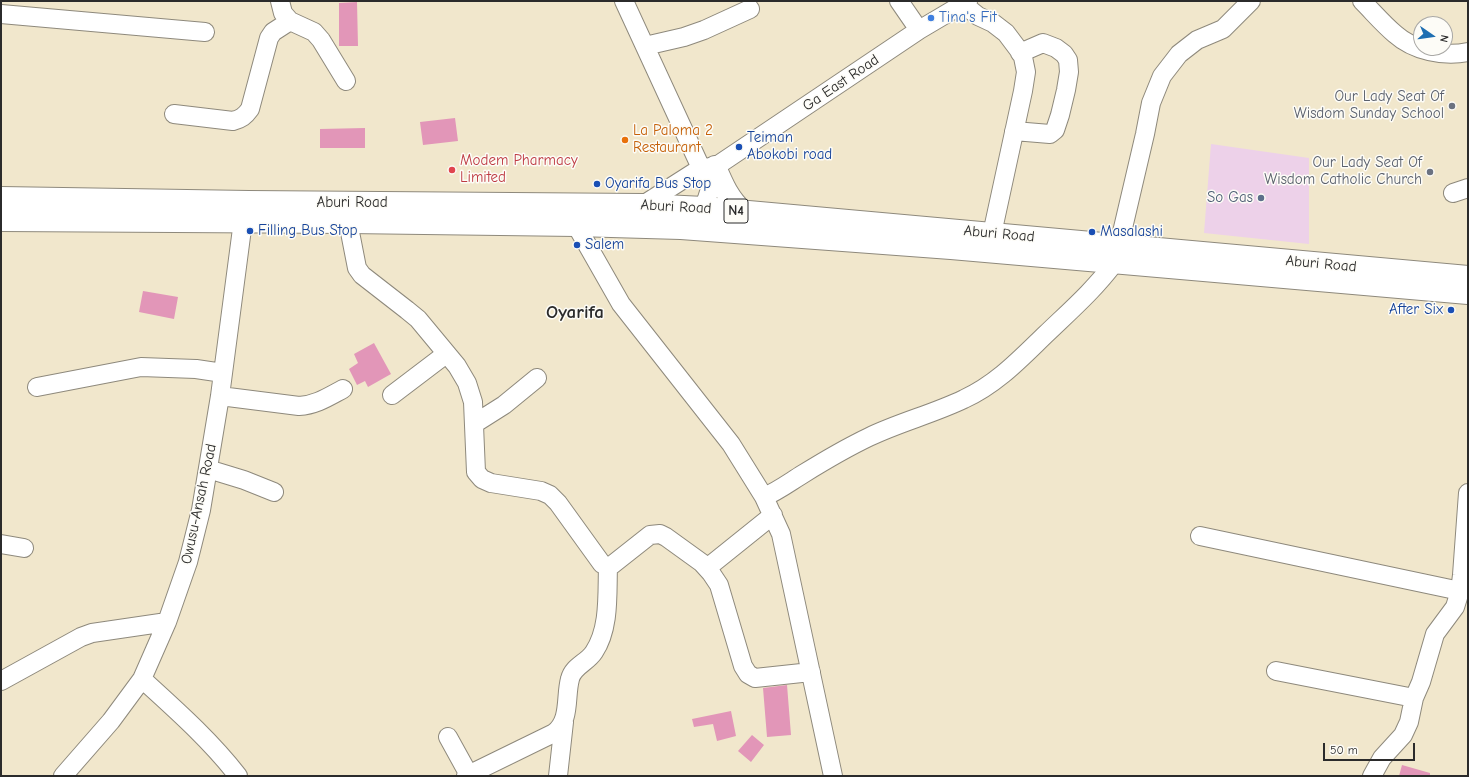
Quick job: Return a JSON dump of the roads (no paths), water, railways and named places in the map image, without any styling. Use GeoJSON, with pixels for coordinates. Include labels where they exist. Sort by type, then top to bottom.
{"type":"FeatureCollection","features":[{"type":"Feature","properties":{"kind":"highway"},"geometry":{"type":"LineString","coordinates":[[709,173],[720,180],[730,197],[743,212]]}},
{"type":"Feature","properties":{"kind":"highway","name":"Aburi Road"},"geometry":{"type":"LineString","coordinates":[[1,198],[643,205],[704,208],[992,234],[1117,254],[1468,293]]}},
{"type":"Feature","properties":{"kind":"highway","name":"Aburi Road"},"geometry":{"type":"LineString","coordinates":[[1,220],[348,222],[681,228],[951,248],[1117,254],[1468,277]]}},
{"type":"Feature","properties":{"kind":"street"},"geometry":{"type":"LineString","coordinates":[[280,1],[283,13],[290,21],[314,32],[321,40],[346,81]]}},
{"type":"Feature","properties":{"kind":"street"},"geometry":{"type":"LineString","coordinates":[[624,1],[709,173],[704,208],[697,217],[681,228]]}},
{"type":"Feature","properties":{"kind":"street"},"geometry":{"type":"LineString","coordinates":[[899,1],[920,30]]}},
{"type":"Feature","properties":{"kind":"street"},"geometry":{"type":"LineString","coordinates":[[764,497],[781,489],[830,458],[869,437],[901,422],[923,416],[964,400],[988,386],[1017,362],[1093,290],[1117,254],[1151,103],[1162,76],[1179,54],[1197,40],[1223,29],[1251,1]]}},
{"type":"Feature","properties":{"kind":"street"},"geometry":{"type":"LineString","coordinates":[[1362,1],[1396,35],[1411,44],[1422,49],[1446,54],[1468,52]]}},
{"type":"Feature","properties":{"kind":"street"},"geometry":{"type":"LineString","coordinates":[[966,3],[978,16],[993,23],[1006,33],[1023,57],[1026,72],[992,234]]}},
{"type":"Feature","properties":{"kind":"street","name":"Ga East Road"},"geometry":{"type":"LineString","coordinates":[[643,205],[709,173],[920,30],[966,3]]}},
{"type":"Feature","properties":{"kind":"street"},"geometry":{"type":"LineString","coordinates":[[645,46],[684,37],[704,30],[750,9]]}},
{"type":"Feature","properties":{"kind":"street"},"geometry":{"type":"LineString","coordinates":[[1,14],[205,32]]}},
{"type":"Feature","properties":{"kind":"street"},"geometry":{"type":"LineString","coordinates":[[174,114],[233,121],[240,120],[246,116],[250,110],[269,38],[273,32],[290,21]]}},
{"type":"Feature","properties":{"kind":"street"},"geometry":{"type":"LineString","coordinates":[[1014,131],[1050,134],[1055,130],[1060,115],[1069,72],[1068,60],[1064,54],[1050,44],[1043,43],[1020,53]]}},
{"type":"Feature","properties":{"kind":"street","name":"Owusu-Ansah Road"},"geometry":{"type":"LineString","coordinates":[[63,776],[111,720],[142,679],[167,622],[188,562],[201,510],[220,396],[243,221]]}},
{"type":"Feature","properties":{"kind":"street"},"geometry":{"type":"LineString","coordinates":[[348,222],[357,268],[362,276],[418,319],[456,366],[467,383],[473,402],[476,472],[482,479],[491,483],[541,491],[550,495],[558,503],[602,564],[608,566],[612,565],[650,535],[656,533],[666,537],[712,573],[719,585],[743,666],[748,674],[755,678],[811,672]]}},
{"type":"Feature","properties":{"kind":"street"},"geometry":{"type":"LineString","coordinates":[[576,225],[621,304],[731,444],[764,497],[773,515],[781,534],[833,776]]}},
{"type":"Feature","properties":{"kind":"street"},"geometry":{"type":"LineString","coordinates":[[392,395],[446,354]]}},
{"type":"Feature","properties":{"kind":"street"},"geometry":{"type":"LineString","coordinates":[[37,387],[141,367],[196,369],[223,374]]}},
{"type":"Feature","properties":{"kind":"street"},"geometry":{"type":"LineString","coordinates":[[474,424],[504,405],[537,378]]}},
{"type":"Feature","properties":{"kind":"street"},"geometry":{"type":"LineString","coordinates":[[220,396],[308,406],[318,403],[343,389]]}},
{"type":"Feature","properties":{"kind":"street"},"geometry":{"type":"LineString","coordinates":[[208,470],[244,480],[274,492]]}},
{"type":"Feature","properties":{"kind":"street"},"geometry":{"type":"LineString","coordinates":[[1372,776],[1382,758],[1403,735],[1409,722],[1414,698],[1435,634],[1452,613],[1460,591],[1468,494]]}},
{"type":"Feature","properties":{"kind":"street"},"geometry":{"type":"LineString","coordinates":[[706,568],[773,515]]}},
{"type":"Feature","properties":{"kind":"street"},"geometry":{"type":"LineString","coordinates":[[1200,536],[1460,591]]}},
{"type":"Feature","properties":{"kind":"street"},"geometry":{"type":"LineString","coordinates":[[1,544],[24,548]]}},
{"type":"Feature","properties":{"kind":"street"},"geometry":{"type":"LineString","coordinates":[[558,776],[570,679],[574,670],[594,653],[602,634],[606,618],[608,566]]}},
{"type":"Feature","properties":{"kind":"street"},"geometry":{"type":"LineString","coordinates":[[1,681],[81,637],[92,633],[167,622]]}},
{"type":"Feature","properties":{"kind":"street"},"geometry":{"type":"LineString","coordinates":[[1276,671],[1414,698]]}},
{"type":"Feature","properties":{"kind":"street"},"geometry":{"type":"LineString","coordinates":[[142,679],[196,729],[226,760],[238,776]]}},
{"type":"Feature","properties":{"kind":"street"},"geometry":{"type":"LineString","coordinates":[[448,737],[467,775],[554,733],[564,722]]}},
{"type":"Feature","properties":{"kind":"place","name":"Tina's Fit"},"geometry":{"type":"Point","coordinates":[931,18]}},
{"type":"Feature","properties":{"kind":"place","name":"Our Lady Seat Of Wisdom Sunday School"},"geometry":{"type":"Point","coordinates":[1452,106]}},
{"type":"Feature","properties":{"kind":"place","name":"La Paloma 2 Restaurant"},"geometry":{"type":"Point","coordinates":[625,140]}},
{"type":"Feature","properties":{"kind":"place","name":"Teiman Abokobi road"},"geometry":{"type":"Point","coordinates":[739,147]}},
{"type":"Feature","properties":{"kind":"place","name":"Modem Pharmacy Limited"},"geometry":{"type":"Point","coordinates":[452,170]}},
{"type":"Feature","properties":{"kind":"place","name":"Our Lady Seat Of Wisdom Catholic Church"},"geometry":{"type":"Point","coordinates":[1430,172]}},
{"type":"Feature","properties":{"kind":"place","name":"Oyarifa Bus Stop"},"geometry":{"type":"Point","coordinates":[597,184]}},
{"type":"Feature","properties":{"kind":"place","name":"So Gas"},"geometry":{"type":"Point","coordinates":[1261,198]}},
{"type":"Feature","properties":{"kind":"place","name":"Filling Bus Stop"},"geometry":{"type":"Point","coordinates":[250,231]}},
{"type":"Feature","properties":{"kind":"place","name":"Masalashi"},"geometry":{"type":"Point","coordinates":[1092,232]}},
{"type":"Feature","properties":{"kind":"place","name":"Salem"},"geometry":{"type":"Point","coordinates":[577,245]}},
{"type":"Feature","properties":{"kind":"place","name":"After Six"},"geometry":{"type":"Point","coordinates":[1451,310]}},
{"type":"Feature","properties":{"kind":"district","name":"Oyarifa"},"geometry":{"type":"Point","coordinates":[575,313]}}]}
